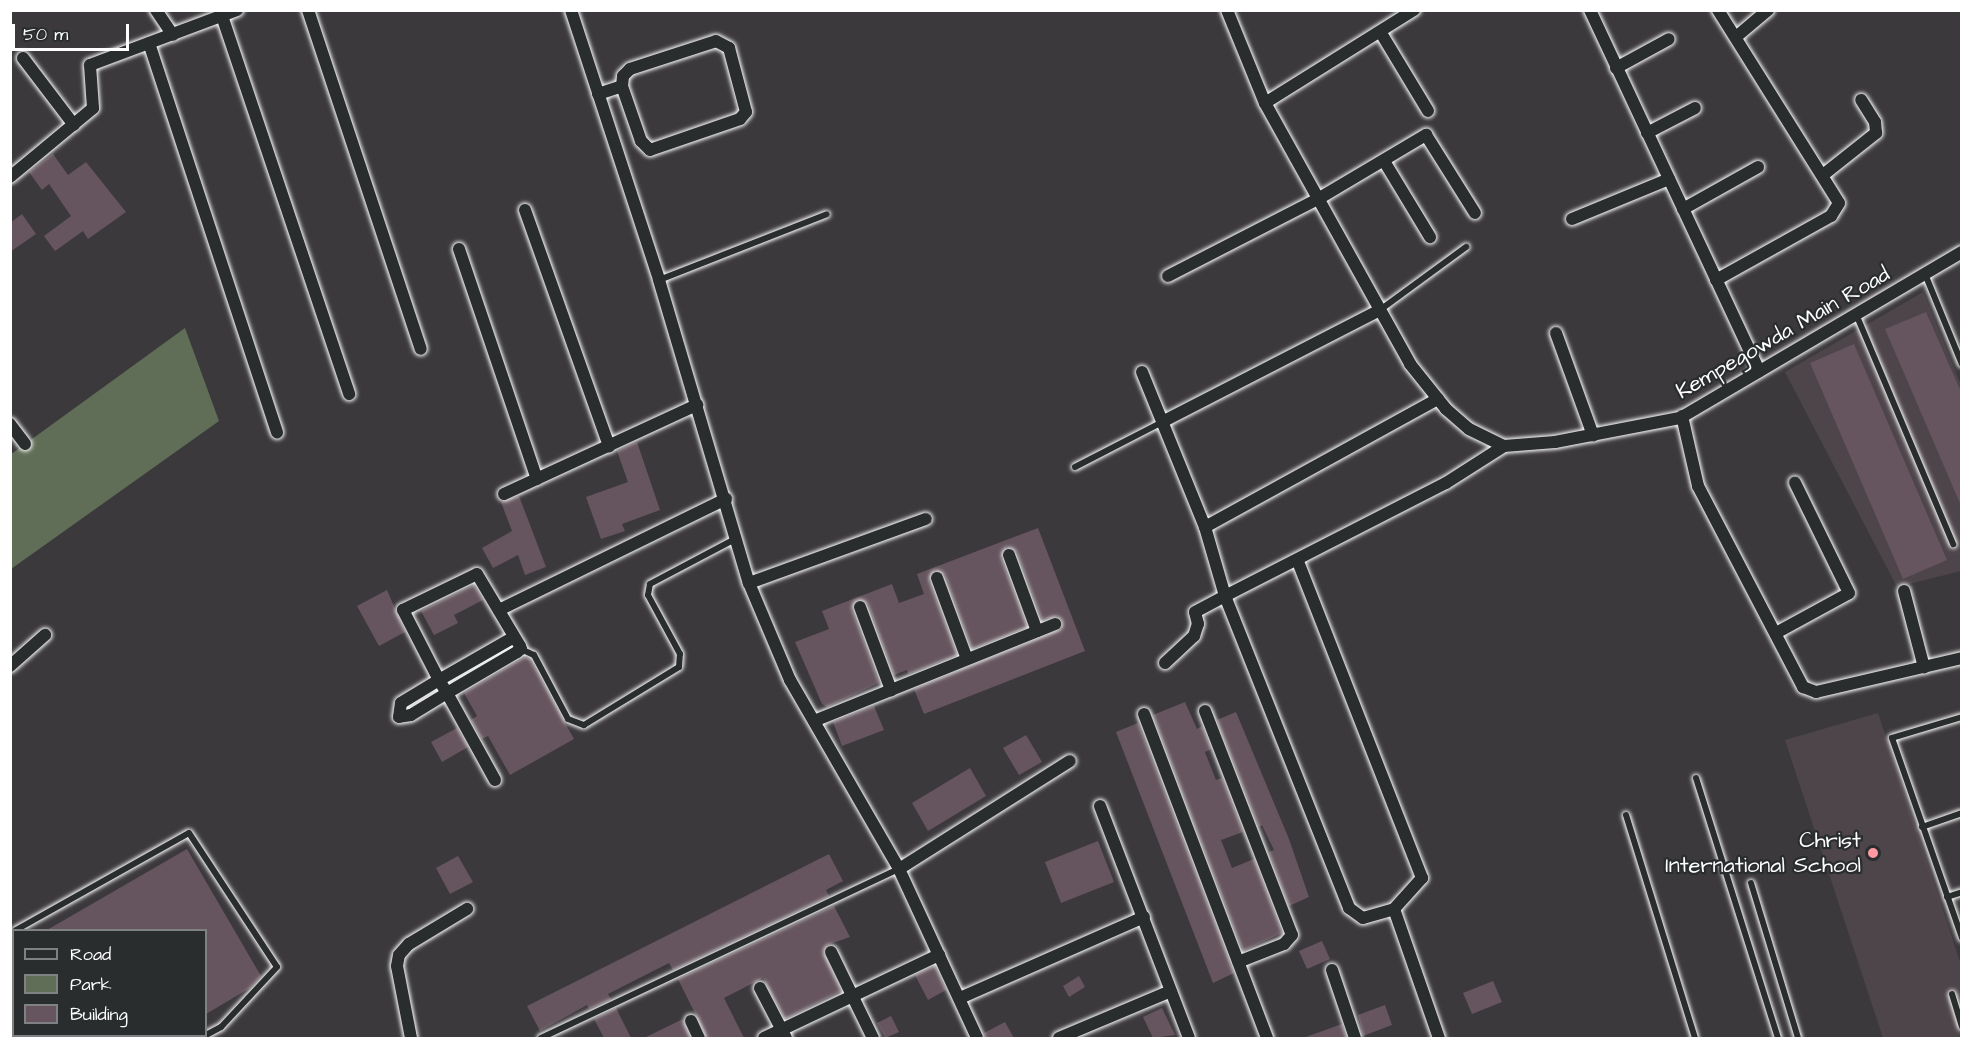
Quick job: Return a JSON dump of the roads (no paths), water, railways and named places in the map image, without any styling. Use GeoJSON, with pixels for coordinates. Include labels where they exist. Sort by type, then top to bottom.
{"type":"FeatureCollection","features":[{"type":"Feature","properties":{"kind":"street"},"geometry":{"type":"LineString","coordinates":[[156,10],[173,35]]}},
{"type":"Feature","properties":{"kind":"street"},"geometry":{"type":"LineString","coordinates":[[12,172],[89,112],[95,101],[90,65],[237,10]]}},
{"type":"Feature","properties":{"kind":"street"},"geometry":{"type":"LineString","coordinates":[[308,10],[421,349]]}},
{"type":"Feature","properties":{"kind":"street"},"geometry":{"type":"LineString","coordinates":[[571,10],[659,280],[726,499],[749,584],[790,680],[899,869],[977,1038]]}},
{"type":"Feature","properties":{"kind":"street"},"geometry":{"type":"LineString","coordinates":[[1227,10],[1265,104],[1410,364],[1438,399],[1469,429],[1504,446]]}},
{"type":"Feature","properties":{"kind":"street"},"geometry":{"type":"LineString","coordinates":[[1265,104],[1382,33],[1414,10]]}},
{"type":"Feature","properties":{"kind":"street"},"geometry":{"type":"LineString","coordinates":[[1590,10],[1759,371]]}},
{"type":"Feature","properties":{"kind":"street"},"geometry":{"type":"LineString","coordinates":[[1716,280],[1836,213],[1839,203],[1718,10]]}},
{"type":"Feature","properties":{"kind":"street"},"geometry":{"type":"LineString","coordinates":[[1736,37],[1768,10]]}},
{"type":"Feature","properties":{"kind":"street"},"geometry":{"type":"LineString","coordinates":[[222,16],[349,394]]}},
{"type":"Feature","properties":{"kind":"street"},"geometry":{"type":"LineString","coordinates":[[1382,33],[1428,111]]}},
{"type":"Feature","properties":{"kind":"street"},"geometry":{"type":"LineString","coordinates":[[1616,68],[1669,39]]}},
{"type":"Feature","properties":{"kind":"street"},"geometry":{"type":"LineString","coordinates":[[716,41],[724,42],[729,48],[746,112],[740,118],[650,150],[641,141],[622,86],[623,76],[630,69],[716,41]]}},
{"type":"Feature","properties":{"kind":"street"},"geometry":{"type":"LineString","coordinates":[[149,43],[277,433]]}},
{"type":"Feature","properties":{"kind":"street"},"geometry":{"type":"LineString","coordinates":[[23,58],[74,125]]}},
{"type":"Feature","properties":{"kind":"street"},"geometry":{"type":"LineString","coordinates":[[598,94],[622,86]]}},
{"type":"Feature","properties":{"kind":"street"},"geometry":{"type":"LineString","coordinates":[[1823,176],[1876,133],[1875,122],[1861,100]]}},
{"type":"Feature","properties":{"kind":"street"},"geometry":{"type":"LineString","coordinates":[[1647,133],[1695,108]]}},
{"type":"Feature","properties":{"kind":"street"},"geometry":{"type":"LineString","coordinates":[[1168,276],[1317,199],[1384,161],[1422,136],[1431,137],[1475,213]]}},
{"type":"Feature","properties":{"kind":"street"},"geometry":{"type":"LineString","coordinates":[[1384,161],[1430,237]]}},
{"type":"Feature","properties":{"kind":"street"},"geometry":{"type":"LineString","coordinates":[[1683,209],[1758,167]]}},
{"type":"Feature","properties":{"kind":"street"},"geometry":{"type":"LineString","coordinates":[[1572,219],[1669,179]]}},
{"type":"Feature","properties":{"kind":"street"},"geometry":{"type":"LineString","coordinates":[[525,210],[609,446]]}},
{"type":"Feature","properties":{"kind":"street"},"geometry":{"type":"LineString","coordinates":[[459,249],[537,479]]}},
{"type":"Feature","properties":{"kind":"street","name":"Kempegowda Main Road"},"geometry":{"type":"LineString","coordinates":[[1165,663],[1194,636],[1198,624],[1196,612],[1446,483],[1504,446],[1593,435],[1682,416],[1962,252]]}},
{"type":"Feature","properties":{"kind":"street"},"geometry":{"type":"LineString","coordinates":[[1162,422],[1380,310]]}},
{"type":"Feature","properties":{"kind":"street"},"geometry":{"type":"LineString","coordinates":[[1556,333],[1593,435]]}},
{"type":"Feature","properties":{"kind":"street"},"geometry":{"type":"LineString","coordinates":[[1142,372],[1205,527],[1226,596],[1349,908],[1363,918],[1394,909],[1422,878],[1298,561]]}},
{"type":"Feature","properties":{"kind":"street"},"geometry":{"type":"LineString","coordinates":[[1205,527],[1438,399]]}},
{"type":"Feature","properties":{"kind":"street"},"geometry":{"type":"LineString","coordinates":[[504,494],[697,405]]}},
{"type":"Feature","properties":{"kind":"street"},"geometry":{"type":"LineString","coordinates":[[1682,416],[1698,486],[1803,687],[1811,692],[1962,658]]}},
{"type":"Feature","properties":{"kind":"street"},"geometry":{"type":"LineString","coordinates":[[10,424],[25,444]]}},
{"type":"Feature","properties":{"kind":"street"},"geometry":{"type":"LineString","coordinates":[[1776,633],[1850,593],[1796,483]]}},
{"type":"Feature","properties":{"kind":"street"},"geometry":{"type":"LineString","coordinates":[[499,610],[726,499]]}},
{"type":"Feature","properties":{"kind":"street"},"geometry":{"type":"LineString","coordinates":[[749,584],[926,519]]}},
{"type":"Feature","properties":{"kind":"street"},"geometry":{"type":"LineString","coordinates":[[1009,555],[1037,631]]}},
{"type":"Feature","properties":{"kind":"street"},"geometry":{"type":"LineString","coordinates":[[495,780],[447,693],[439,680],[403,610],[477,574],[499,610],[514,637],[520,649],[447,693],[399,717],[401,703],[439,680],[514,637]]}},
{"type":"Feature","properties":{"kind":"street"},"geometry":{"type":"LineString","coordinates":[[937,578],[967,659]]}},
{"type":"Feature","properties":{"kind":"street"},"geometry":{"type":"LineString","coordinates":[[1904,591],[1924,667]]}},
{"type":"Feature","properties":{"kind":"street"},"geometry":{"type":"LineString","coordinates":[[860,607],[891,690]]}},
{"type":"Feature","properties":{"kind":"street"},"geometry":{"type":"LineString","coordinates":[[814,721],[1055,624]]}},
{"type":"Feature","properties":{"kind":"street"},"geometry":{"type":"LineString","coordinates":[[10,666],[45,635]]}},
{"type":"Feature","properties":{"kind":"street"},"geometry":{"type":"LineString","coordinates":[[1205,711],[1292,935],[1284,944],[1238,962]]}},
{"type":"Feature","properties":{"kind":"street"},"geometry":{"type":"LineString","coordinates":[[1144,714],[1267,1038]]}},
{"type":"Feature","properties":{"kind":"street"},"geometry":{"type":"LineString","coordinates":[[899,869],[1070,761]]}},
{"type":"Feature","properties":{"kind":"street"},"geometry":{"type":"LineString","coordinates":[[1100,806],[1189,1038]]}},
{"type":"Feature","properties":{"kind":"street"},"geometry":{"type":"LineString","coordinates":[[411,1038],[397,966],[399,955],[409,944],[467,909]]}},
{"type":"Feature","properties":{"kind":"street"},"geometry":{"type":"LineString","coordinates":[[1394,909],[1439,1038]]}},
{"type":"Feature","properties":{"kind":"street"},"geometry":{"type":"LineString","coordinates":[[960,998],[1144,917]]}},
{"type":"Feature","properties":{"kind":"street"},"geometry":{"type":"LineString","coordinates":[[831,952],[873,1038]]}},
{"type":"Feature","properties":{"kind":"street"},"geometry":{"type":"LineString","coordinates":[[764,1038],[784,1034],[852,996],[939,955]]}},
{"type":"Feature","properties":{"kind":"street"},"geometry":{"type":"LineString","coordinates":[[1332,970],[1355,1038]]}},
{"type":"Feature","properties":{"kind":"street"},"geometry":{"type":"LineString","coordinates":[[760,988],[784,1034]]}},
{"type":"Feature","properties":{"kind":"street"},"geometry":{"type":"LineString","coordinates":[[1059,1038],[1171,991]]}},
{"type":"Feature","properties":{"kind":"street"},"geometry":{"type":"LineString","coordinates":[[691,1021],[699,1038]]}},
{"type":"Feature","properties":{"kind":"lane"},"geometry":{"type":"LineString","coordinates":[[659,280],[827,214]]}},
{"type":"Feature","properties":{"kind":"lane"},"geometry":{"type":"LineString","coordinates":[[1380,310],[1466,247]]}},
{"type":"Feature","properties":{"kind":"lane"},"geometry":{"type":"LineString","coordinates":[[1925,273],[1962,364]]}},
{"type":"Feature","properties":{"kind":"lane"},"geometry":{"type":"LineString","coordinates":[[1856,314],[1953,544]]}},
{"type":"Feature","properties":{"kind":"lane"},"geometry":{"type":"LineString","coordinates":[[1075,467],[1162,422]]}},
{"type":"Feature","properties":{"kind":"lane"},"geometry":{"type":"LineString","coordinates":[[520,649],[534,655],[568,719],[584,725],[678,667],[680,654],[648,595],[650,584],[737,538]]}},
{"type":"Feature","properties":{"kind":"lane"},"geometry":{"type":"LineString","coordinates":[[1962,717],[1892,738],[1962,938]]}},
{"type":"Feature","properties":{"kind":"lane"},"geometry":{"type":"LineString","coordinates":[[1696,778],[1778,1038]]}},
{"type":"Feature","properties":{"kind":"lane"},"geometry":{"type":"LineString","coordinates":[[1922,826],[1962,813]]}},
{"type":"Feature","properties":{"kind":"lane"},"geometry":{"type":"LineString","coordinates":[[1626,815],[1695,1038]]}},
{"type":"Feature","properties":{"kind":"lane"},"geometry":{"type":"LineString","coordinates":[[18,929],[189,833],[277,967],[221,1027],[207,1034]]}},
{"type":"Feature","properties":{"kind":"lane"},"geometry":{"type":"LineString","coordinates":[[541,1038],[899,869]]}},
{"type":"Feature","properties":{"kind":"lane"},"geometry":{"type":"LineString","coordinates":[[1751,883],[1798,1038]]}},
{"type":"Feature","properties":{"kind":"lane"},"geometry":{"type":"LineString","coordinates":[[1947,897],[1962,892]]}},
{"type":"Feature","properties":{"kind":"lane"},"geometry":{"type":"LineString","coordinates":[[1952,994],[1962,1027]]}},
{"type":"Feature","properties":{"kind":"place","name":"Christ International School"},"geometry":{"type":"Point","coordinates":[1873,853]}}]}
